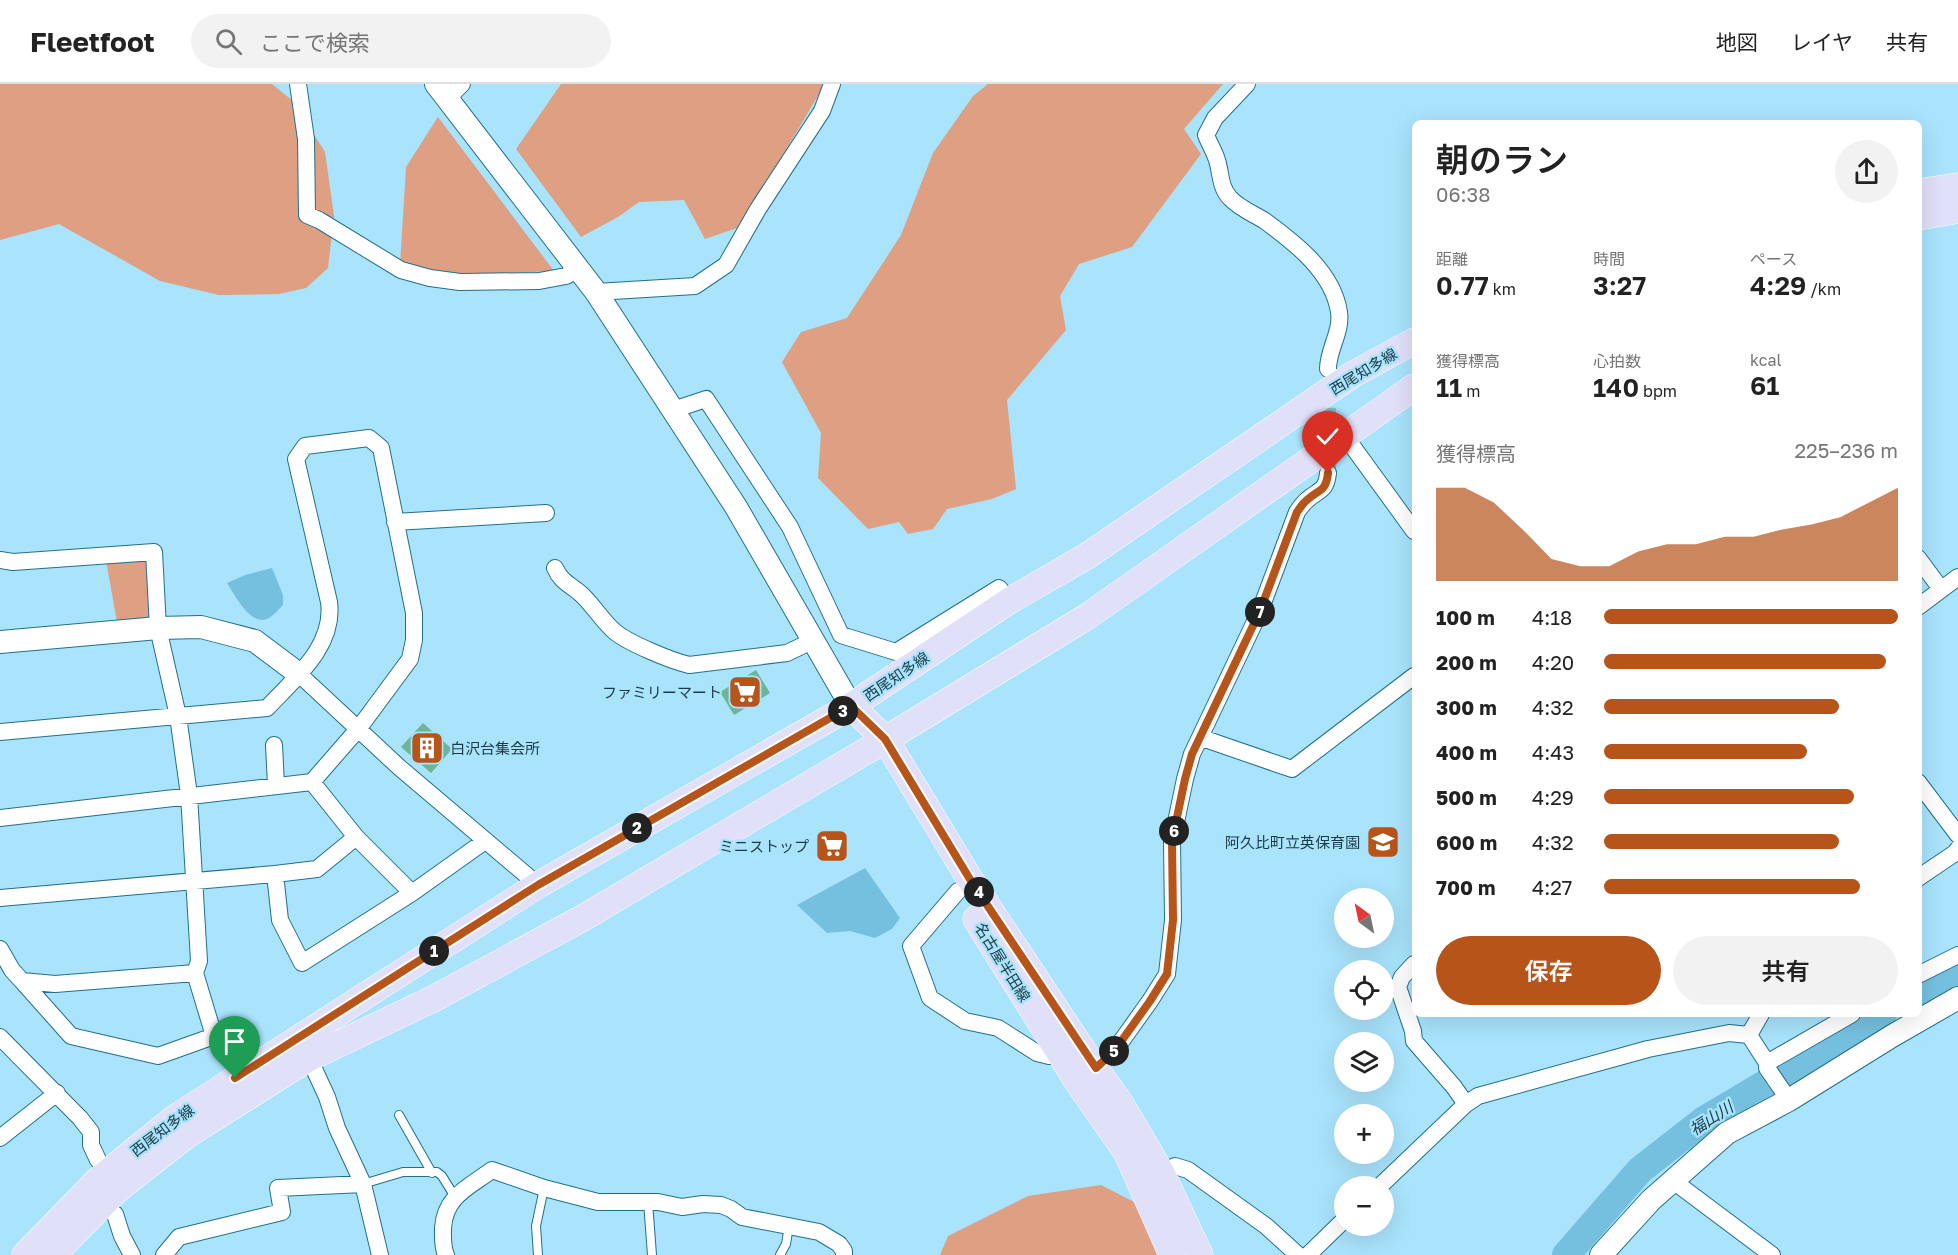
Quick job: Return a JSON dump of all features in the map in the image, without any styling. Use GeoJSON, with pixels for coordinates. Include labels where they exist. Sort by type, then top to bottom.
{"type":"FeatureCollection","features":[{"type":"Feature","properties":{"kind":"main road"},"geometry":{"type":"LineString","coordinates":[[1922,191],[1958,186]]}},
{"type":"Feature","properties":{"kind":"main road"},"geometry":{"type":"LineString","coordinates":[[1922,216],[1958,210]]}},
{"type":"Feature","properties":{"kind":"main road","name":"西尾知多線"},"geometry":{"type":"LineString","coordinates":[[25,1255],[98,1180],[176,1117],[538,885],[851,706],[1009,602],[1087,556],[1352,375],[1412,342]]}},
{"type":"Feature","properties":{"kind":"main road","name":"西尾知多線"},"geometry":{"type":"LineString","coordinates":[[53,1255],[118,1189],[187,1135],[309,1058],[433,999],[578,920],[879,743],[1088,616],[1412,388]]}},
{"type":"Feature","properties":{"kind":"main road","name":"名古屋半田線"},"geometry":{"type":"LineString","coordinates":[[851,706],[879,743],[1121,1104],[1161,1172],[1200,1255]]}},
{"type":"Feature","properties":{"kind":"main road","name":"名古屋半田線"},"geometry":{"type":"LineString","coordinates":[[879,743],[958,891],[1127,1154],[1172,1255]]}},
{"type":"Feature","properties":{"kind":"street"},"geometry":{"type":"LineString","coordinates":[[298,84],[306,139],[308,215],[401,270],[430,278],[460,282],[539,281],[566,276],[577,270]]}},
{"type":"Feature","properties":{"kind":"street"},"geometry":{"type":"LineString","coordinates":[[596,292],[695,286],[726,265],[758,209],[822,111],[832,84]]}},
{"type":"Feature","properties":{"kind":"street"},"geometry":{"type":"LineString","coordinates":[[1247,84],[1215,118],[1206,135],[1216,159],[1223,188],[1231,199],[1302,250],[1324,277],[1334,295],[1340,323],[1328,360],[1328,369]]}},
{"type":"Feature","properties":{"kind":"street"},"geometry":{"type":"LineString","coordinates":[[448,89],[577,270],[596,292],[736,507],[851,706]]}},
{"type":"Feature","properties":{"kind":"street"},"geometry":{"type":"LineString","coordinates":[[673,410],[706,399],[790,527],[841,635],[896,651],[999,588],[1009,602]]}},
{"type":"Feature","properties":{"kind":"street"},"geometry":{"type":"LineString","coordinates":[[1345,436],[1412,528]]}},
{"type":"Feature","properties":{"kind":"street"},"geometry":{"type":"LineString","coordinates":[[0,732],[267,708],[299,674],[326,637],[330,613],[297,459],[305,446],[369,438],[381,448],[414,613],[414,640],[410,659],[359,728],[312,782],[0,818]]}},
{"type":"Feature","properties":{"kind":"street"},"geometry":{"type":"LineString","coordinates":[[1096,1068],[1115,1050],[1167,974],[1173,920],[1172,841],[1192,754],[1202,738],[1260,611],[1297,512],[1306,500],[1323,489],[1327,483],[1328,473]]}},
{"type":"Feature","properties":{"kind":"street"},"geometry":{"type":"LineString","coordinates":[[395,522],[546,513]]}},
{"type":"Feature","properties":{"kind":"street"},"geometry":{"type":"LineString","coordinates":[[0,560],[13,562],[154,552],[159,628],[178,716],[189,795],[199,961],[195,973],[214,1036],[158,1056],[71,1036],[12,970],[0,949]]}},
{"type":"Feature","properties":{"kind":"street"},"geometry":{"type":"LineString","coordinates":[[1922,564],[1941,590]]}},
{"type":"Feature","properties":{"kind":"street"},"geometry":{"type":"LineString","coordinates":[[555,568],[562,581],[579,592],[614,631],[678,662],[689,665],[787,653],[812,641]]}},
{"type":"Feature","properties":{"kind":"street"},"geometry":{"type":"LineString","coordinates":[[1922,604],[1958,577]]}},
{"type":"Feature","properties":{"kind":"street"},"geometry":{"type":"LineString","coordinates":[[0,642],[159,628],[201,627],[255,641],[299,674],[408,775],[538,885]]}},
{"type":"Feature","properties":{"kind":"street"},"geometry":{"type":"LineString","coordinates":[[1202,738],[1292,769],[1412,678]]}},
{"type":"Feature","properties":{"kind":"street"},"geometry":{"type":"LineString","coordinates":[[274,745],[276,785]]}},
{"type":"Feature","properties":{"kind":"street"},"geometry":{"type":"LineString","coordinates":[[312,782],[356,837],[412,893]]}},
{"type":"Feature","properties":{"kind":"street"},"geometry":{"type":"LineString","coordinates":[[1922,787],[1958,835]]}},
{"type":"Feature","properties":{"kind":"street"},"geometry":{"type":"LineString","coordinates":[[0,898],[317,869],[356,837]]}},
{"type":"Feature","properties":{"kind":"street"},"geometry":{"type":"LineString","coordinates":[[275,874],[280,920],[303,963],[412,893],[485,841]]}},
{"type":"Feature","properties":{"kind":"street"},"geometry":{"type":"LineString","coordinates":[[1922,875],[1958,849]]}},
{"type":"Feature","properties":{"kind":"street"},"geometry":{"type":"LineString","coordinates":[[958,891],[911,946],[930,998],[965,1021],[998,1028],[1037,1053],[1049,1056],[1061,1054]]}},
{"type":"Feature","properties":{"kind":"street"},"geometry":{"type":"LineString","coordinates":[[1922,973],[1958,955]]}},
{"type":"Feature","properties":{"kind":"street"},"geometry":{"type":"LineString","coordinates":[[1412,966],[1402,977],[1398,987],[1413,1031],[1414,1041],[1466,1104]]}},
{"type":"Feature","properties":{"kind":"street"},"geometry":{"type":"LineString","coordinates":[[22,981],[55,984],[195,973]]}},
{"type":"Feature","properties":{"kind":"street"},"geometry":{"type":"LineString","coordinates":[[1601,1255],[1651,1200],[1727,1133],[1785,1094],[1958,998]]}},
{"type":"Feature","properties":{"kind":"street"},"geometry":{"type":"LineString","coordinates":[[1749,1035],[1759,1017]]}},
{"type":"Feature","properties":{"kind":"street"},"geometry":{"type":"LineString","coordinates":[[1767,1065],[1847,1017]]}},
{"type":"Feature","properties":{"kind":"street"},"geometry":{"type":"LineString","coordinates":[[1390,1176],[1466,1104],[1490,1091],[1648,1048],[1730,1033],[1749,1035]]}},
{"type":"Feature","properties":{"kind":"street"},"geometry":{"type":"LineString","coordinates":[[1749,1035],[1785,1094]]}},
{"type":"Feature","properties":{"kind":"street"},"geometry":{"type":"LineString","coordinates":[[0,1037],[57,1093],[91,1132],[92,1145],[98,1160]]}},
{"type":"Feature","properties":{"kind":"street"},"geometry":{"type":"LineString","coordinates":[[309,1058],[327,1097],[337,1128],[363,1184],[380,1255]]}},
{"type":"Feature","properties":{"kind":"street"},"geometry":{"type":"LineString","coordinates":[[0,1138],[57,1093]]}},
{"type":"Feature","properties":{"kind":"street"},"geometry":{"type":"LineString","coordinates":[[1161,1172],[1175,1166],[1188,1170],[1266,1226],[1298,1255]]}},
{"type":"Feature","properties":{"kind":"street"},"geometry":{"type":"LineString","coordinates":[[446,1255],[442,1246],[447,1207],[455,1197],[492,1170],[544,1188],[598,1202],[658,1202],[682,1207],[703,1204],[721,1205],[742,1217],[819,1232],[839,1245],[844,1255]]}},
{"type":"Feature","properties":{"kind":"street"},"geometry":{"type":"LineString","coordinates":[[1672,1180],[1765,1253]]}},
{"type":"Feature","properties":{"kind":"street"},"geometry":{"type":"LineString","coordinates":[[164,1255],[179,1237],[282,1212],[278,1188],[363,1184]]}},
{"type":"Feature","properties":{"kind":"street"},"geometry":{"type":"LineString","coordinates":[[115,1214],[122,1236],[132,1255]]}},
{"type":"Feature","properties":{"kind":"street"},"geometry":{"type":"LineString","coordinates":[[1308,1255],[1334,1230]]}},
{"type":"Feature","properties":{"kind":"lane"},"geometry":{"type":"LineString","coordinates":[[399,1115],[432,1173]]}},
{"type":"Feature","properties":{"kind":"lane"},"geometry":{"type":"LineString","coordinates":[[363,1184],[403,1172],[437,1172],[455,1197]]}},
{"type":"Feature","properties":{"kind":"lane"},"geometry":{"type":"LineString","coordinates":[[538,1255],[536,1226],[544,1188]]}},
{"type":"Feature","properties":{"kind":"lane"},"geometry":{"type":"LineString","coordinates":[[648,1202],[652,1255]]}},
{"type":"Feature","properties":{"kind":"lane"},"geometry":{"type":"LineString","coordinates":[[780,1255],[786,1244],[789,1226]]}},
{"type":"Feature","properties":{"kind":"shaded area"},"geometry":{"type":"Polygon","coordinates":[[[0,84],[272,84],[293,101],[325,152],[334,216],[328,268],[306,288],[279,294],[219,295],[160,281],[59,224],[0,240],[0,84]]]}},
{"type":"Feature","properties":{"kind":"shaded area"},"geometry":{"type":"Polygon","coordinates":[[[561,84],[825,84],[740,227],[705,239],[684,200],[639,202],[618,217],[581,237],[516,149],[561,84]]]}},
{"type":"Feature","properties":{"kind":"shaded area"},"geometry":{"type":"Polygon","coordinates":[[[988,84],[1223,84],[1184,129],[1201,154],[1132,247],[1079,264],[1060,296],[1066,330],[1007,400],[1016,489],[992,499],[947,509],[933,529],[908,534],[899,522],[868,529],[818,478],[821,433],[782,362],[801,332],[847,318],[901,235],[933,153],[973,96],[988,84]]]}},
{"type":"Feature","properties":{"kind":"shaded area"},"geometry":{"type":"Polygon","coordinates":[[[438,117],[554,271],[438,276],[400,265],[406,167],[438,117]]]}},
{"type":"Feature","properties":{"kind":"shaded area"},"geometry":{"type":"Polygon","coordinates":[[[154,552],[152,617],[117,622],[105,555],[154,552]]]}},
{"type":"Feature","properties":{"kind":"shaded area"},"geometry":{"type":"Polygon","coordinates":[[[1101,1185],[1173,1222],[1189,1255],[940,1255],[948,1236],[1028,1196],[1101,1185]]]}},
{"type":"Feature","properties":{"kind":"water"},"geometry":{"type":"Polygon","coordinates":[[[272,568],[283,595],[283,605],[275,614],[262,620],[244,609],[227,583],[245,575],[272,568]]]}},
{"type":"Feature","properties":{"kind":"water"},"geometry":{"type":"Polygon","coordinates":[[[865,868],[900,918],[892,929],[875,938],[850,931],[827,933],[797,905],[865,868]]]}},
{"type":"Feature","properties":{"kind":"building","name":"ファミリーマート"},"geometry":{"type":"Polygon","coordinates":[[[756,670],[770,693],[734,715],[720,692],[756,670]]]}},
{"type":"Feature","properties":{"kind":"building","name":"白沢台集会所"},"geometry":{"type":"Polygon","coordinates":[[[423,723],[452,749],[431,773],[401,747],[423,723]]]}},
{"type":"Feature","properties":{"kind":"waterway","name":"福山川"},"geometry":{"type":"LineString","coordinates":[[1922,991],[1958,971]]}},
{"type":"Feature","properties":{"kind":"waterway","name":"福山川"},"geometry":{"type":"LineString","coordinates":[[1566,1255],[1640,1170],[1704,1120],[1878,1017]]}},
{"type":"Feature","properties":{"kind":"tunnel"},"geometry":{"type":"LineString","coordinates":[[1328,384],[1328,473]]}},
{"type":"Feature","properties":{"kind":"place","name":"ファミリーマート"},"geometry":{"type":"Point","coordinates":[745,692]}},
{"type":"Feature","properties":{"kind":"place","name":"白沢台集会所"},"geometry":{"type":"Point","coordinates":[427,748]}},
{"type":"Feature","properties":{"kind":"place","name":"阿久比町立英保育園"},"geometry":{"type":"Point","coordinates":[1383,842]}},
{"type":"Feature","properties":{"kind":"place","name":"ミニストップ"},"geometry":{"type":"Point","coordinates":[832,846]}},
{"type":"Feature","properties":{"kind":"route"},"geometry":{"type":"LineString","coordinates":[[235,1078],[538,885],[851,706],[885,739],[971,881],[1096,1068],[1115,1050],[1167,974],[1173,920],[1172,841],[1192,754],[1202,738],[1260,611],[1297,512],[1306,500],[1323,489],[1327,483],[1328,473]]}}]}
